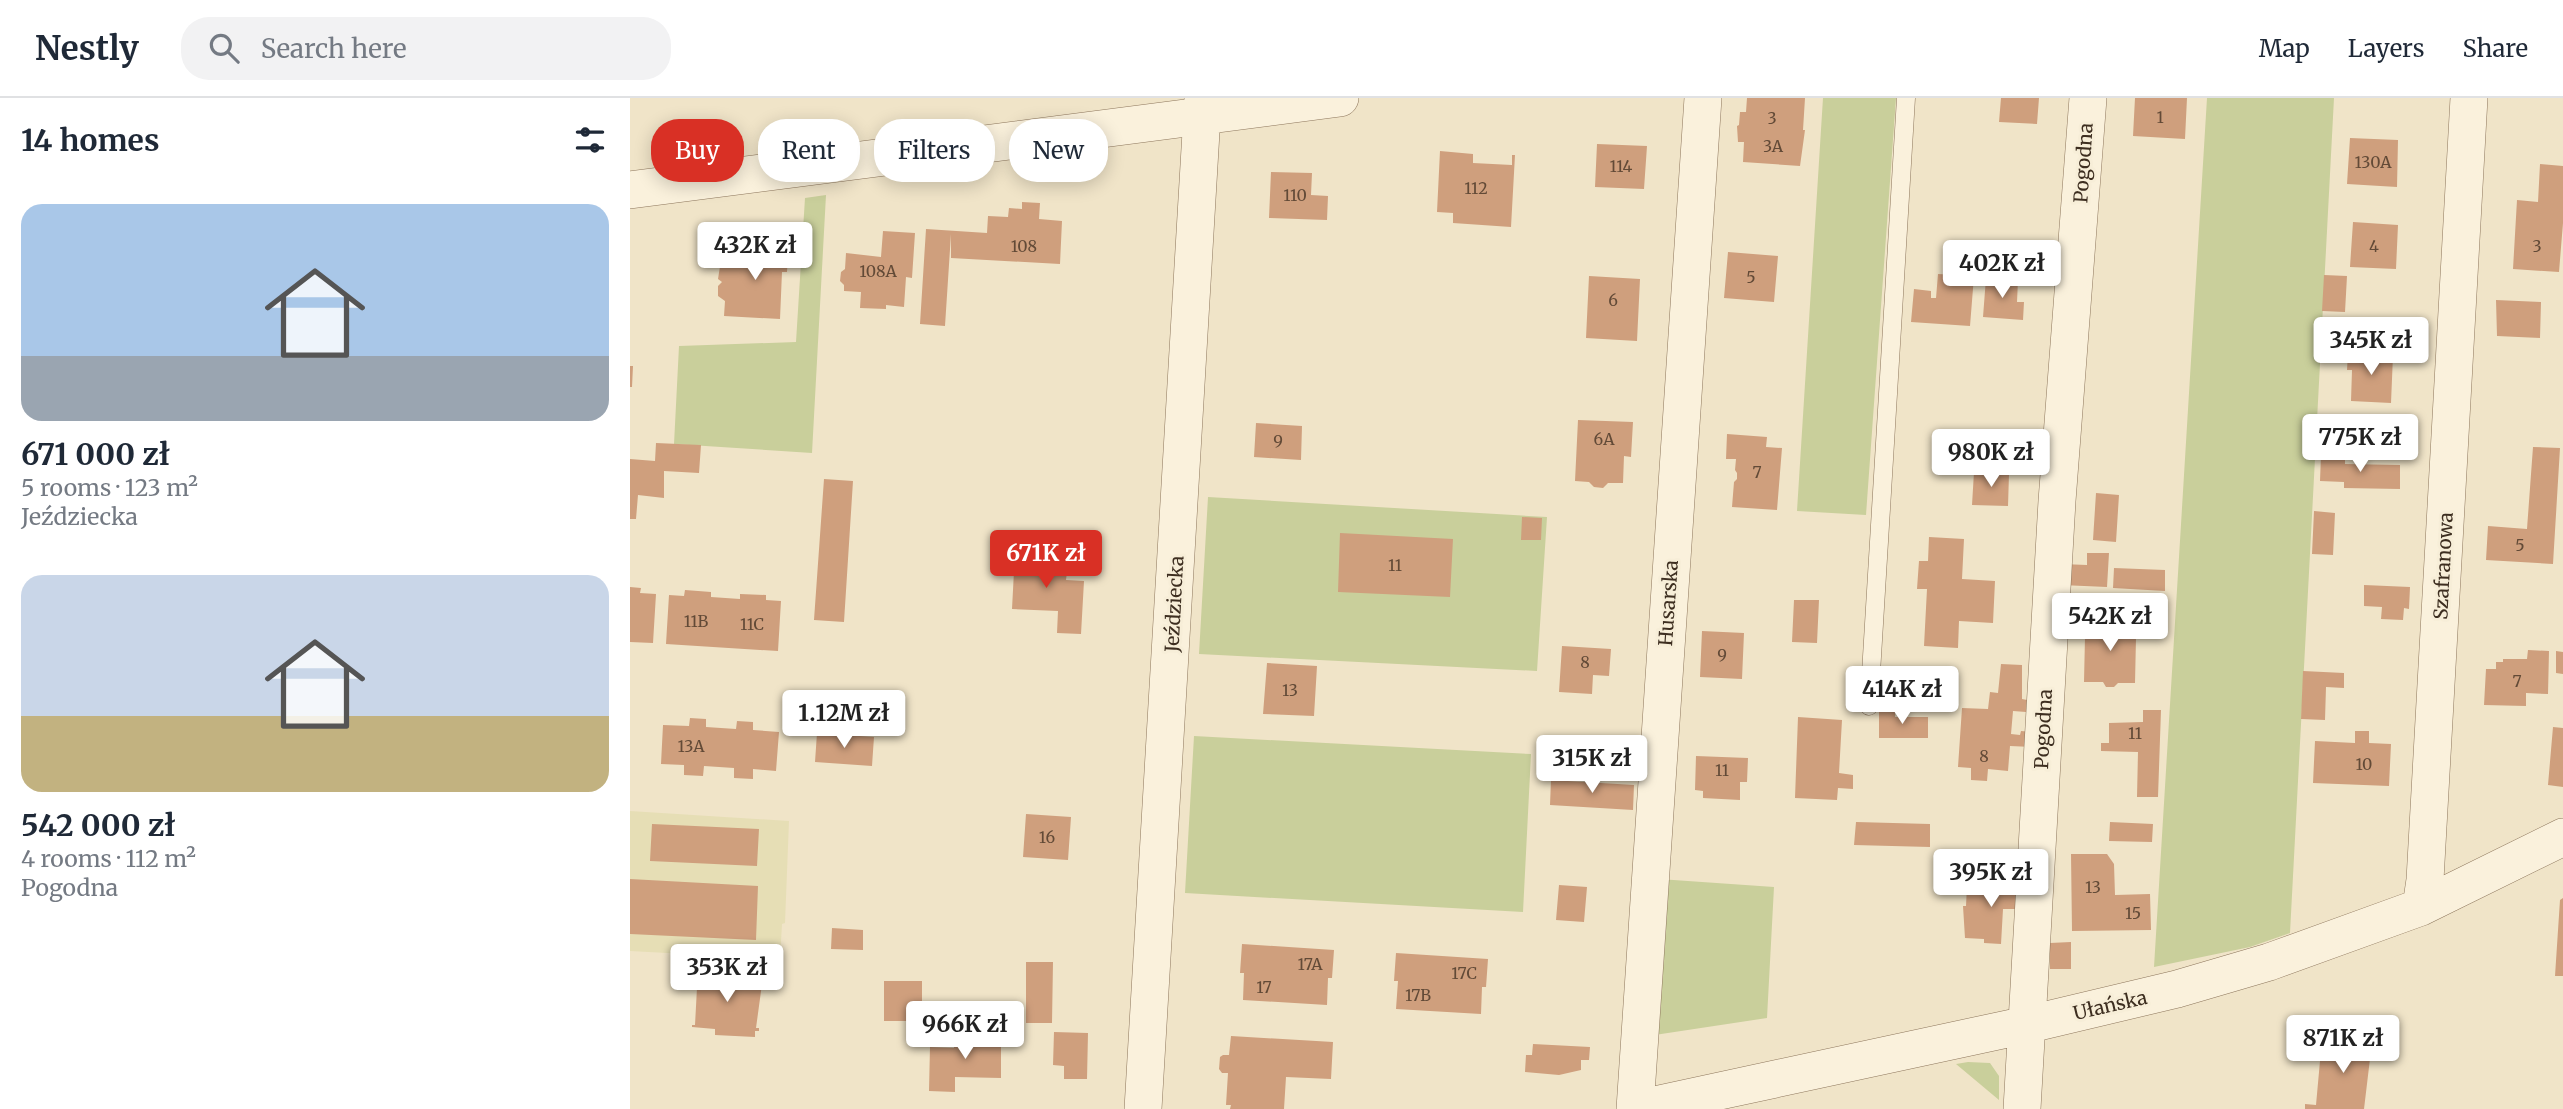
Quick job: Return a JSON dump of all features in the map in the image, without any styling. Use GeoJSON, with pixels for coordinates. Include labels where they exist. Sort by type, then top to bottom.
{"type":"FeatureCollection","features":[{"type":"Feature","properties":{"kind":"street"},"geometry":{"type":"LineString","coordinates":[[630,190],[1203,107],[1340,98]]}},
{"type":"Feature","properties":{"kind":"street","name":"Husarska"},"geometry":{"type":"LineString","coordinates":[[1635,1109],[1703,98]]}},
{"type":"Feature","properties":{"kind":"street","name":"Pogodna"},"geometry":{"type":"LineString","coordinates":[[2022,1109],[2057,501],[2088,98]]}},
{"type":"Feature","properties":{"kind":"street","name":"Szafranowa"},"geometry":{"type":"LineString","coordinates":[[2421,907],[2426,866],[2469,98]]}},
{"type":"Feature","properties":{"kind":"street","name":"Jeździecka"},"geometry":{"type":"LineString","coordinates":[[1143,1109],[1203,107]]}},
{"type":"Feature","properties":{"kind":"street","name":"Ułańska"},"geometry":{"type":"LineString","coordinates":[[1635,1109],[2026,1025],[2177,989],[2269,962],[2421,907],[2563,837]]}},
{"type":"Feature","properties":{"kind":"lane"},"geometry":{"type":"LineString","coordinates":[[1869,706],[1906,98]]}},
{"type":"Feature","properties":{"kind":"shaded area"},"geometry":{"type":"Polygon","coordinates":[[[630,811],[789,821],[785,923],[782,924],[780,959],[630,951],[630,811]]]}},
{"type":"Feature","properties":{"kind":"green space"},"geometry":{"type":"Polygon","coordinates":[[[1823,98],[1896,98],[1866,515],[1797,511],[1823,98]]]}},
{"type":"Feature","properties":{"kind":"green space"},"geometry":{"type":"Polygon","coordinates":[[[2207,98],[2334,98],[2290,933],[2250,947],[2154,967],[2207,98]]]}},
{"type":"Feature","properties":{"kind":"green space"},"geometry":{"type":"Polygon","coordinates":[[[826,195],[812,453],[674,444],[679,346],[796,342],[805,198],[826,195]]]}},
{"type":"Feature","properties":{"kind":"green space"},"geometry":{"type":"Polygon","coordinates":[[[1208,497],[1547,517],[1537,671],[1199,654],[1208,497]]]}},
{"type":"Feature","properties":{"kind":"green space"},"geometry":{"type":"Polygon","coordinates":[[[1194,736],[1531,754],[1523,912],[1185,893],[1194,736]]]}},
{"type":"Feature","properties":{"kind":"green space"},"geometry":{"type":"Polygon","coordinates":[[[1659,879],[1774,887],[1767,1018],[1648,1036],[1659,879]]]}},
{"type":"Feature","properties":{"kind":"green space"},"geometry":{"type":"Polygon","coordinates":[[[1990,1063],[1999,1076],[1999,1100],[1956,1064],[1990,1063]]]}},
{"type":"Feature","properties":{"kind":"building"},"geometry":{"type":"Polygon","coordinates":[[[1747,98],[1805,98],[1805,130],[1800,166],[1743,162],[1744,142],[1738,142],[1737,126],[1740,112],[1746,112],[1747,98]]]}},
{"type":"Feature","properties":{"kind":"building"},"geometry":{"type":"Polygon","coordinates":[[[2001,98],[2039,98],[2037,124],[1999,122],[2001,98]]]}},
{"type":"Feature","properties":{"kind":"building"},"geometry":{"type":"Polygon","coordinates":[[[2135,98],[2187,98],[2185,139],[2133,136],[2135,98]]]}},
{"type":"Feature","properties":{"kind":"building"},"geometry":{"type":"Polygon","coordinates":[[[2350,138],[2398,140],[2397,187],[2347,184],[2350,138]]]}},
{"type":"Feature","properties":{"kind":"building"},"geometry":{"type":"Polygon","coordinates":[[[1597,144],[1647,146],[1644,189],[1595,187],[1597,144]]]}},
{"type":"Feature","properties":{"kind":"building"},"geometry":{"type":"Polygon","coordinates":[[[1440,151],[1473,154],[1473,163],[1512,165],[1512,155],[1515,155],[1511,227],[1453,223],[1453,213],[1437,212],[1440,151]]]}},
{"type":"Feature","properties":{"kind":"building"},"geometry":{"type":"Polygon","coordinates":[[[2540,164],[2563,166],[2563,223],[2559,272],[2513,269],[2517,200],[2538,202],[2540,164]]]}},
{"type":"Feature","properties":{"kind":"building"},"geometry":{"type":"Polygon","coordinates":[[[1271,172],[1312,173],[1311,195],[1328,196],[1327,220],[1269,218],[1271,172]]]}},
{"type":"Feature","properties":{"kind":"building"},"geometry":{"type":"Polygon","coordinates":[[[1022,202],[1040,203],[1039,219],[1062,221],[1060,264],[951,258],[951,234],[945,326],[920,324],[926,229],[987,233],[988,216],[1008,217],[1009,208],[1022,209],[1022,202]]]}},
{"type":"Feature","properties":{"kind":"building"},"geometry":{"type":"Polygon","coordinates":[[[2353,222],[2398,225],[2396,269],[2350,267],[2353,222]]]}},
{"type":"Feature","properties":{"kind":"building"},"geometry":{"type":"Polygon","coordinates":[[[883,231],[915,233],[912,278],[906,277],[904,307],[886,305],[886,309],[860,308],[861,292],[844,291],[844,285],[840,281],[841,272],[845,269],[846,253],[881,257],[883,231]]]}},
{"type":"Feature","properties":{"kind":"building"},"geometry":{"type":"Polygon","coordinates":[[[759,237],[789,239],[787,272],[782,272],[780,319],[724,316],[725,301],[718,296],[718,286],[722,282],[718,279],[722,254],[728,255],[728,262],[745,263],[745,267],[757,268],[759,237]]]}},
{"type":"Feature","properties":{"kind":"building"},"geometry":{"type":"Polygon","coordinates":[[[1728,252],[1778,256],[1774,302],[1724,298],[1728,252]]]}},
{"type":"Feature","properties":{"kind":"building"},"geometry":{"type":"Polygon","coordinates":[[[1938,274],[1974,276],[1970,326],[1911,322],[1914,289],[1931,291],[1931,298],[1936,298],[1938,274]]]}},
{"type":"Feature","properties":{"kind":"building"},"geometry":{"type":"Polygon","coordinates":[[[2324,275],[2347,276],[2345,312],[2322,311],[2324,275]]]}},
{"type":"Feature","properties":{"kind":"building"},"geometry":{"type":"Polygon","coordinates":[[[1589,276],[1640,279],[1637,341],[1586,338],[1589,276]]]}},
{"type":"Feature","properties":{"kind":"building"},"geometry":{"type":"Polygon","coordinates":[[[1986,278],[2018,280],[2017,302],[2024,302],[2023,320],[1983,317],[1986,278]]]}},
{"type":"Feature","properties":{"kind":"building"},"geometry":{"type":"Polygon","coordinates":[[[2496,300],[2541,302],[2540,338],[2497,336],[2496,300]]]}},
{"type":"Feature","properties":{"kind":"building"},"geometry":{"type":"Polygon","coordinates":[[[2348,353],[2393,355],[2391,403],[2351,401],[2352,370],[2347,370],[2348,353]]]}},
{"type":"Feature","properties":{"kind":"building"},"geometry":{"type":"Polygon","coordinates":[[[630,366],[633,366],[632,387],[630,387],[630,366]]]}},
{"type":"Feature","properties":{"kind":"building"},"geometry":{"type":"Polygon","coordinates":[[[1578,420],[1633,422],[1631,457],[1624,456],[1623,483],[1608,483],[1603,488],[1594,487],[1589,482],[1575,481],[1578,420]]]}},
{"type":"Feature","properties":{"kind":"building"},"geometry":{"type":"Polygon","coordinates":[[[1256,423],[1302,426],[1301,460],[1254,457],[1256,423]]]}},
{"type":"Feature","properties":{"kind":"building"},"geometry":{"type":"Polygon","coordinates":[[[1727,434],[1767,437],[1766,447],[1782,448],[1777,510],[1732,507],[1737,473],[1736,459],[1726,459],[1727,434]]]}},
{"type":"Feature","properties":{"kind":"building"},"geometry":{"type":"Polygon","coordinates":[[[656,443],[701,445],[699,473],[664,471],[664,498],[638,495],[636,519],[630,519],[630,459],[655,461],[656,443]]]}},
{"type":"Feature","properties":{"kind":"building"},"geometry":{"type":"Polygon","coordinates":[[[2533,447],[2560,448],[2553,564],[2486,560],[2488,526],[2527,529],[2533,447]]]}},
{"type":"Feature","properties":{"kind":"building"},"geometry":{"type":"Polygon","coordinates":[[[2321,455],[2345,456],[2345,464],[2400,465],[2400,489],[2344,488],[2344,482],[2320,481],[2321,455]]]}},
{"type":"Feature","properties":{"kind":"building"},"geometry":{"type":"Polygon","coordinates":[[[1974,472],[2009,474],[2008,506],[1972,505],[1974,472]]]}},
{"type":"Feature","properties":{"kind":"building"},"geometry":{"type":"Polygon","coordinates":[[[824,479],[853,481],[844,622],[814,620],[824,479]]]}},
{"type":"Feature","properties":{"kind":"building"},"geometry":{"type":"Polygon","coordinates":[[[2096,493],[2119,495],[2116,542],[2093,540],[2096,493]]]}},
{"type":"Feature","properties":{"kind":"building"},"geometry":{"type":"Polygon","coordinates":[[[2314,511],[2335,513],[2333,555],[2312,554],[2314,511]]]}},
{"type":"Feature","properties":{"kind":"building"},"geometry":{"type":"Polygon","coordinates":[[[1522,517],[1542,518],[1541,540],[1521,540],[1522,517]]]}},
{"type":"Feature","properties":{"kind":"building"},"geometry":{"type":"Polygon","coordinates":[[[1340,533],[1453,539],[1450,597],[1338,592],[1340,533]]]}},
{"type":"Feature","properties":{"kind":"building"},"geometry":{"type":"Polygon","coordinates":[[[1929,537],[1964,539],[1962,579],[1995,581],[1993,623],[1959,621],[1958,648],[1924,646],[1927,589],[1917,589],[1919,561],[1928,561],[1929,537]]]}},
{"type":"Feature","properties":{"kind":"building"},"geometry":{"type":"Polygon","coordinates":[[[2087,553],[2109,553],[2107,587],[2061,585],[2062,564],[2087,565],[2087,553]]]}},
{"type":"Feature","properties":{"kind":"building"},"geometry":{"type":"Polygon","coordinates":[[[1007,554],[1051,554],[1050,571],[1067,572],[1066,580],[1084,581],[1081,634],[1057,633],[1058,611],[1012,609],[1014,571],[1006,570],[1007,554]]]}},
{"type":"Feature","properties":{"kind":"building"},"geometry":{"type":"Polygon","coordinates":[[[2114,568],[2165,570],[2165,591],[2113,588],[2114,568]]]}},
{"type":"Feature","properties":{"kind":"building"},"geometry":{"type":"Polygon","coordinates":[[[2364,585],[2410,587],[2409,609],[2404,608],[2403,620],[2381,619],[2382,607],[2364,606],[2364,585]]]}},
{"type":"Feature","properties":{"kind":"building"},"geometry":{"type":"Polygon","coordinates":[[[630,587],[641,588],[640,593],[656,594],[653,643],[630,642],[630,587]]]}},
{"type":"Feature","properties":{"kind":"building"},"geometry":{"type":"Polygon","coordinates":[[[685,590],[711,592],[711,597],[740,599],[740,594],[766,595],[766,600],[781,601],[778,651],[666,644],[669,595],[684,596],[685,590]]]}},
{"type":"Feature","properties":{"kind":"building"},"geometry":{"type":"Polygon","coordinates":[[[1794,600],[1819,600],[1817,643],[1792,642],[1794,600]]]}},
{"type":"Feature","properties":{"kind":"building"},"geometry":{"type":"Polygon","coordinates":[[[2090,619],[2131,620],[2131,638],[2136,638],[2135,683],[2118,683],[2114,687],[2106,687],[2103,682],[2084,682],[2085,637],[2090,637],[2090,619]]]}},
{"type":"Feature","properties":{"kind":"building"},"geometry":{"type":"Polygon","coordinates":[[[1702,631],[1744,633],[1742,679],[1700,677],[1702,631]]]}},
{"type":"Feature","properties":{"kind":"building"},"geometry":{"type":"Polygon","coordinates":[[[1562,646],[1611,649],[1609,676],[1593,675],[1592,694],[1559,692],[1562,646]]]}},
{"type":"Feature","properties":{"kind":"building"},"geometry":{"type":"Polygon","coordinates":[[[2528,650],[2549,651],[2548,694],[2526,693],[2526,706],[2484,705],[2486,669],[2496,669],[2496,662],[2503,662],[2503,659],[2527,659],[2528,650]]]}},
{"type":"Feature","properties":{"kind":"building"},"geometry":{"type":"Polygon","coordinates":[[[2556,651],[2563,652],[2563,674],[2556,673],[2556,651]]]}},
{"type":"Feature","properties":{"kind":"building"},"geometry":{"type":"Polygon","coordinates":[[[1267,663],[1317,666],[1314,716],[1263,714],[1267,663]]]}},
{"type":"Feature","properties":{"kind":"building"},"geometry":{"type":"Polygon","coordinates":[[[2001,664],[2022,665],[2022,699],[2027,700],[2026,712],[2013,711],[2011,734],[2033,732],[2032,747],[2010,746],[2008,771],[1988,769],[1987,781],[1971,780],[1971,768],[1958,767],[1962,708],[1988,709],[1990,692],[1998,693],[2001,664]]]}},
{"type":"Feature","properties":{"kind":"building"},"geometry":{"type":"Polygon","coordinates":[[[2303,671],[2344,673],[2344,688],[2326,687],[2325,720],[2301,719],[2303,671]]]}},
{"type":"Feature","properties":{"kind":"building"},"geometry":{"type":"Polygon","coordinates":[[[1896,682],[1928,682],[1928,710],[1896,709],[1896,682]]]}},
{"type":"Feature","properties":{"kind":"building"},"geometry":{"type":"Polygon","coordinates":[[[1879,710],[1895,710],[1895,717],[1928,717],[1928,738],[1879,738],[1879,710]]]}},
{"type":"Feature","properties":{"kind":"building"},"geometry":{"type":"Polygon","coordinates":[[[2143,710],[2161,710],[2158,797],[2137,797],[2138,752],[2101,751],[2101,743],[2109,743],[2109,723],[2143,722],[2143,710]]]}},
{"type":"Feature","properties":{"kind":"building"},"geometry":{"type":"Polygon","coordinates":[[[1798,717],[1842,720],[1839,773],[1853,775],[1853,789],[1838,788],[1837,800],[1795,798],[1798,717]]]}},
{"type":"Feature","properties":{"kind":"building"},"geometry":{"type":"Polygon","coordinates":[[[690,718],[706,719],[706,727],[736,729],[737,721],[753,722],[753,730],[779,732],[776,771],[753,769],[753,779],[734,778],[734,768],[704,766],[703,776],[684,775],[684,765],[661,764],[663,725],[689,726],[690,718]]]}},
{"type":"Feature","properties":{"kind":"building"},"geometry":{"type":"Polygon","coordinates":[[[2553,727],[2563,728],[2563,787],[2548,785],[2553,727]]]}},
{"type":"Feature","properties":{"kind":"building"},"geometry":{"type":"Polygon","coordinates":[[[2355,731],[2369,731],[2369,743],[2391,744],[2389,786],[2313,783],[2315,741],[2355,743],[2355,731]]]}},
{"type":"Feature","properties":{"kind":"building"},"geometry":{"type":"Polygon","coordinates":[[[817,733],[874,737],[872,766],[815,762],[817,733]]]}},
{"type":"Feature","properties":{"kind":"building"},"geometry":{"type":"Polygon","coordinates":[[[1696,756],[1748,758],[1747,782],[1740,782],[1740,800],[1703,798],[1703,791],[1695,790],[1696,756]]]}},
{"type":"Feature","properties":{"kind":"building"},"geometry":{"type":"Polygon","coordinates":[[[1551,780],[1634,785],[1633,810],[1550,805],[1551,780]]]}},
{"type":"Feature","properties":{"kind":"building"},"geometry":{"type":"Polygon","coordinates":[[[1026,814],[1071,817],[1068,860],[1023,857],[1026,814]]]}},
{"type":"Feature","properties":{"kind":"building"},"geometry":{"type":"Polygon","coordinates":[[[1856,822],[1930,824],[1930,847],[1854,845],[1856,822]]]}},
{"type":"Feature","properties":{"kind":"building"},"geometry":{"type":"Polygon","coordinates":[[[2110,822],[2153,824],[2152,842],[2109,841],[2110,822]]]}},
{"type":"Feature","properties":{"kind":"building"},"geometry":{"type":"Polygon","coordinates":[[[652,824],[759,829],[757,866],[650,861],[652,824]]]}},
{"type":"Feature","properties":{"kind":"building"},"geometry":{"type":"Polygon","coordinates":[[[2071,854],[2107,854],[2114,864],[2115,895],[2150,894],[2151,930],[2072,931],[2071,854]]]}},
{"type":"Feature","properties":{"kind":"building"},"geometry":{"type":"Polygon","coordinates":[[[2003,878],[2025,879],[2023,909],[2003,909],[2001,944],[1984,943],[1984,939],[1965,938],[1963,906],[1966,906],[1967,885],[2003,886],[2003,878]]]}},
{"type":"Feature","properties":{"kind":"building"},"geometry":{"type":"Polygon","coordinates":[[[630,879],[758,886],[756,940],[630,934],[630,879]]]}},
{"type":"Feature","properties":{"kind":"building"},"geometry":{"type":"Polygon","coordinates":[[[1559,885],[1587,887],[1584,922],[1556,920],[1559,885]]]}},
{"type":"Feature","properties":{"kind":"building"},"geometry":{"type":"Polygon","coordinates":[[[2563,898],[2563,976],[2555,976],[2560,900],[2563,898]]]}},
{"type":"Feature","properties":{"kind":"building"},"geometry":{"type":"Polygon","coordinates":[[[832,928],[863,930],[863,950],[831,949],[832,928]]]}},
{"type":"Feature","properties":{"kind":"building"},"geometry":{"type":"Polygon","coordinates":[[[2071,942],[2071,969],[2050,969],[2050,943],[2071,942]]]}},
{"type":"Feature","properties":{"kind":"building"},"geometry":{"type":"Polygon","coordinates":[[[1242,944],[1334,950],[1332,978],[1328,978],[1327,1005],[1243,1000],[1244,973],[1240,973],[1242,944]]]}},
{"type":"Feature","properties":{"kind":"building"},"geometry":{"type":"Polygon","coordinates":[[[1396,953],[1488,959],[1486,987],[1482,987],[1481,1014],[1396,1009],[1396,953]]]}},
{"type":"Feature","properties":{"kind":"building"},"geometry":{"type":"Polygon","coordinates":[[[1026,962],[1053,962],[1052,1023],[1026,1023],[1026,962]]]}},
{"type":"Feature","properties":{"kind":"building"},"geometry":{"type":"Polygon","coordinates":[[[698,969],[729,970],[729,981],[762,984],[756,1028],[759,1028],[759,1031],[755,1031],[755,1037],[715,1035],[715,1029],[692,1027],[695,1025],[698,969]]]}},
{"type":"Feature","properties":{"kind":"building"},"geometry":{"type":"Polygon","coordinates":[[[884,981],[922,981],[922,1021],[884,1021],[884,981]]]}},
{"type":"Feature","properties":{"kind":"building"},"geometry":{"type":"Polygon","coordinates":[[[1054,1032],[1088,1033],[1087,1079],[1064,1079],[1064,1066],[1053,1065],[1054,1032]]]}},
{"type":"Feature","properties":{"kind":"building"},"geometry":{"type":"Polygon","coordinates":[[[954,1035],[1001,1036],[1001,1078],[955,1077],[955,1092],[929,1091],[930,1047],[954,1048],[954,1035]]]}},
{"type":"Feature","properties":{"kind":"building"},"geometry":{"type":"Polygon","coordinates":[[[1231,1036],[1333,1042],[1331,1079],[1286,1077],[1284,1109],[1230,1109],[1231,1105],[1226,1105],[1228,1073],[1222,1073],[1219,1069],[1220,1057],[1229,1055],[1231,1036]]]}},
{"type":"Feature","properties":{"kind":"building"},"geometry":{"type":"Polygon","coordinates":[[[2322,1039],[2372,1042],[2364,1109],[2305,1109],[2305,1104],[2316,1105],[2322,1039]]]}},
{"type":"Feature","properties":{"kind":"building"},"geometry":{"type":"Polygon","coordinates":[[[1533,1044],[1590,1047],[1589,1060],[1581,1060],[1581,1070],[1559,1075],[1525,1072],[1526,1055],[1532,1055],[1533,1044]]]}}]}
